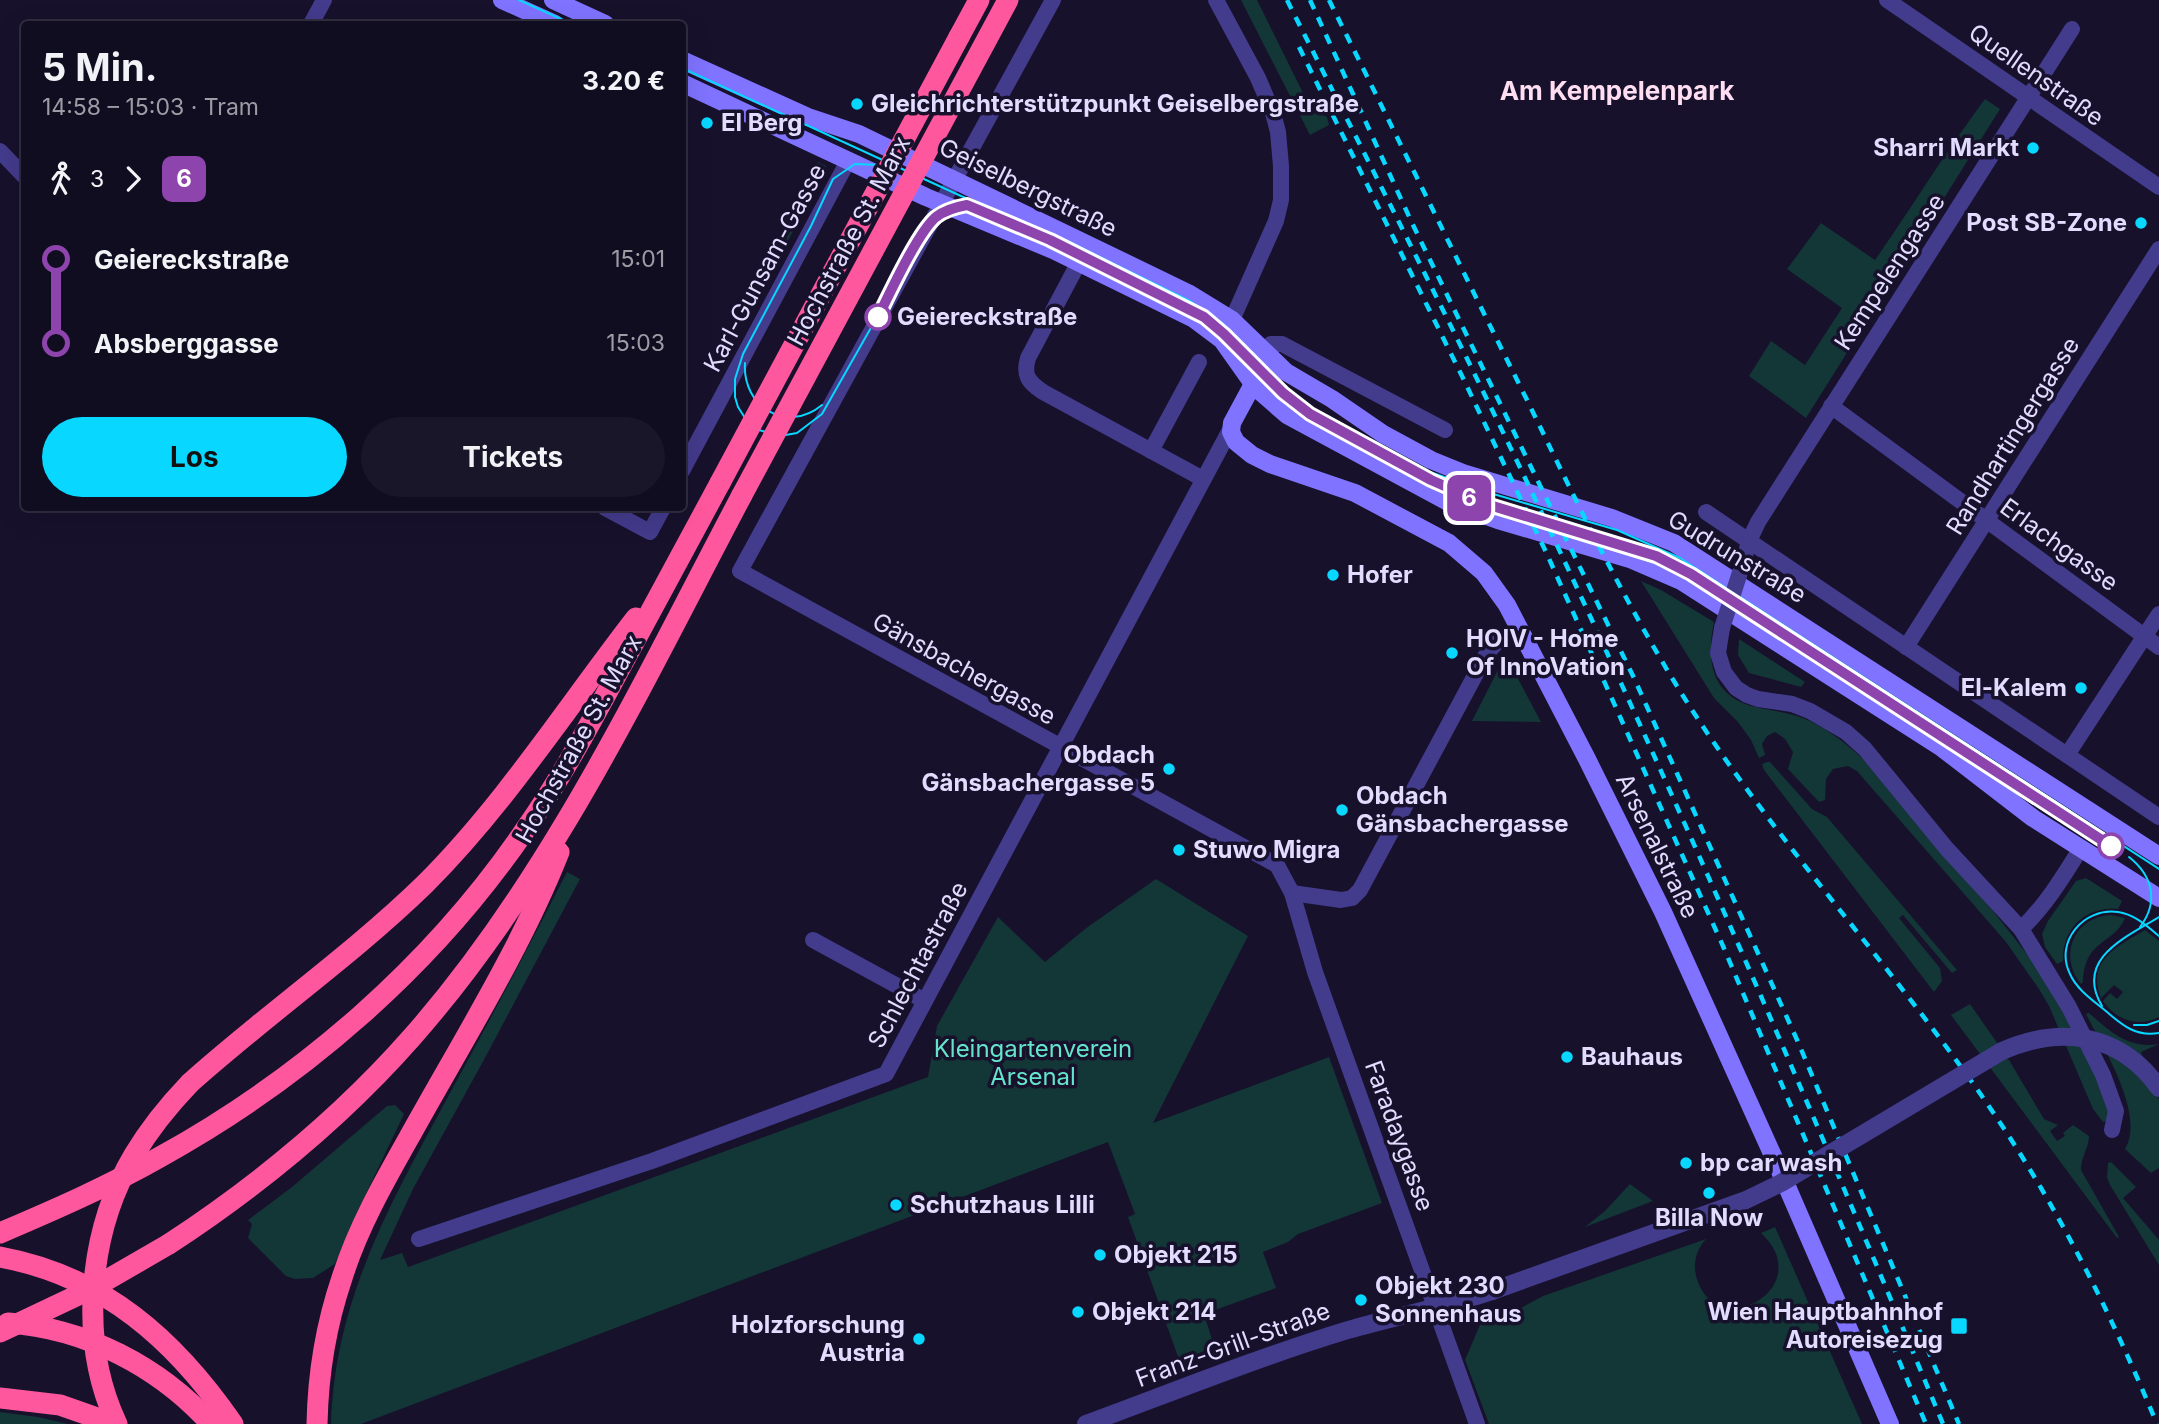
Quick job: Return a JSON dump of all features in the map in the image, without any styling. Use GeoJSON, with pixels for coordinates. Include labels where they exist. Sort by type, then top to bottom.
{"type":"FeatureCollection","features":[{"type":"Feature","properties":{"kind":"highway","name":"Hochstraße St. Marx"},"geometry":{"type":"LineString","coordinates":[[0,1233],[108,1185],[171,1152],[227,1117],[323,1047],[410,968],[499,867],[549,795],[677,563],[979,0]]}},
{"type":"Feature","properties":{"kind":"highway","name":"Hochstraße St. Marx"},"geometry":{"type":"LineString","coordinates":[[4,1326],[93,1288],[169,1244],[240,1196],[330,1121],[413,1036],[468,969],[531,877],[579,798],[1008,0]]}},
{"type":"Feature","properties":{"kind":"highway"},"geometry":{"type":"LineString","coordinates":[[116,1424],[96,1345],[93,1304],[96,1263],[104,1225],[116,1191],[147,1135],[190,1083],[375,930],[426,883],[509,788],[677,563]]}},
{"type":"Feature","properties":{"kind":"highway"},"geometry":{"type":"LineString","coordinates":[[317,1424],[319,1380],[332,1309],[353,1246],[395,1163],[539,903],[579,798]]}},
{"type":"Feature","properties":{"kind":"highway"},"geometry":{"type":"LineString","coordinates":[[0,1256],[56,1272],[127,1310],[173,1348],[195,1372],[233,1424]]}},
{"type":"Feature","properties":{"kind":"highway"},"geometry":{"type":"LineString","coordinates":[[4,1326],[64,1333],[115,1352],[175,1389],[211,1424]]}},
{"type":"Feature","properties":{"kind":"highway"},"geometry":{"type":"LineString","coordinates":[[0,1398],[60,1405],[116,1424]]}},
{"type":"Feature","properties":{"kind":"main road"},"geometry":{"type":"LineString","coordinates":[[502,0],[548,21]]}},
{"type":"Feature","properties":{"kind":"main road"},"geometry":{"type":"LineString","coordinates":[[553,0],[598,21]]}},
{"type":"Feature","properties":{"kind":"main road","name":"Geiselbergstraße"},"geometry":{"type":"LineString","coordinates":[[686,62],[808,117],[850,130],[1188,293],[1232,320]]}},
{"type":"Feature","properties":{"kind":"main road","name":"Geiselbergstraße"},"geometry":{"type":"LineString","coordinates":[[686,85],[941,204],[1079,262],[1194,319],[1216,334]]}},
{"type":"Feature","properties":{"kind":"main road","name":"Gudrunstraße"},"geometry":{"type":"LineString","coordinates":[[1232,320],[1286,372],[1383,433],[1443,466],[1612,518],[1674,543],[2159,856]]}},
{"type":"Feature","properties":{"kind":"main road","name":"Gudrunstraße"},"geometry":{"type":"LineString","coordinates":[[1216,334],[1228,346],[1252,384],[1299,423],[1450,503],[1630,559],[1681,582],[1942,748],[2018,807],[2159,898]]}},
{"type":"Feature","properties":{"kind":"main road"},"geometry":{"type":"LineString","coordinates":[[1231,428],[1264,353]]}},
{"type":"Feature","properties":{"kind":"main road","name":"Arsenalstraße"},"geometry":{"type":"LineString","coordinates":[[1231,428],[1236,442],[1252,455],[1270,464],[1341,486],[1450,543],[1489,578],[1521,629],[1663,912],[1890,1424]]}},
{"type":"Feature","properties":{"kind":"street"},"geometry":{"type":"LineString","coordinates":[[313,21],[324,0]]}},
{"type":"Feature","properties":{"kind":"street"},"geometry":{"type":"LineString","coordinates":[[941,204],[1053,0]]}},
{"type":"Feature","properties":{"kind":"street"},"geometry":{"type":"LineString","coordinates":[[1216,0],[1258,78],[1273,113],[1278,132],[1281,166],[1281,200],[1276,221],[1232,320]]}},
{"type":"Feature","properties":{"kind":"street","name":"Quellenstraße"},"geometry":{"type":"LineString","coordinates":[[1887,0],[2159,187]]}},
{"type":"Feature","properties":{"kind":"street","name":"Kempelengasse"},"geometry":{"type":"LineString","coordinates":[[2072,29],[1758,522],[1749,541],[1722,628],[1718,653],[1724,672],[1736,688],[1758,699],[1792,704],[1810,711],[1846,732],[1865,749],[1947,849],[2021,929],[2069,1007],[2103,1075],[2116,1111],[2112,1130]]}},
{"type":"Feature","properties":{"kind":"street"},"geometry":{"type":"LineString","coordinates":[[0,151],[21,173]]}},
{"type":"Feature","properties":{"kind":"street","name":"Karl-Gunsam-Gasse"},"geometry":{"type":"LineString","coordinates":[[686,463],[848,161]]}},
{"type":"Feature","properties":{"kind":"street","name":"Gänsbachergasse"},"geometry":{"type":"LineString","coordinates":[[941,204],[740,571],[1277,865]]}},
{"type":"Feature","properties":{"kind":"street","name":"Randhartingergasse"},"geometry":{"type":"LineString","coordinates":[[1906,647],[2159,249]]}},
{"type":"Feature","properties":{"kind":"street"},"geometry":{"type":"LineString","coordinates":[[1079,262],[1028,358],[1026,375],[1042,392],[1203,479]]}},
{"type":"Feature","properties":{"kind":"street"},"geometry":{"type":"LineString","coordinates":[[1264,353],[1271,344],[1282,344],[1446,430]]}},
{"type":"Feature","properties":{"kind":"street"},"geometry":{"type":"LineString","coordinates":[[1151,451],[1199,362]]}},
{"type":"Feature","properties":{"kind":"street","name":"Erlachgasse"},"geometry":{"type":"LineString","coordinates":[[1831,406],[2159,647]]}},
{"type":"Feature","properties":{"kind":"street","name":"Schlechtastraße"},"geometry":{"type":"LineString","coordinates":[[419,1239],[652,1161],[886,1074],[1231,428]]}},
{"type":"Feature","properties":{"kind":"street"},"geometry":{"type":"LineString","coordinates":[[611,511],[650,532],[661,511]]}},
{"type":"Feature","properties":{"kind":"street","name":"Gudrunstraße"},"geometry":{"type":"LineString","coordinates":[[1706,512],[2159,817]]}},
{"type":"Feature","properties":{"kind":"street"},"geometry":{"type":"LineString","coordinates":[[2067,755],[2159,614]]}},
{"type":"Feature","properties":{"kind":"street"},"geometry":{"type":"LineString","coordinates":[[1292,893],[1341,900],[1352,898],[1361,887],[1490,648],[1499,640],[1521,629]]}},
{"type":"Feature","properties":{"kind":"street"},"geometry":{"type":"LineString","coordinates":[[2021,929],[2059,885],[2081,848]]}},
{"type":"Feature","properties":{"kind":"street","name":"Faradaygasse"},"geometry":{"type":"LineString","coordinates":[[1277,865],[1292,893],[1315,972],[1477,1424]]}},
{"type":"Feature","properties":{"kind":"street"},"geometry":{"type":"LineString","coordinates":[[813,940],[925,1001]]}},
{"type":"Feature","properties":{"kind":"street","name":"Franz-Grill-Straße"},"geometry":{"type":"LineString","coordinates":[[1086,1424],[1345,1331],[1492,1291],[1735,1204],[1793,1176],[2002,1051],[2034,1040],[2062,1036],[2098,1041],[2127,1055],[2150,1075],[2159,1088]]}},
{"type":"Feature","properties":{"kind":"green space"},"geometry":{"type":"Polygon","coordinates":[[[1241,0],[1257,0],[1311,109],[1327,117],[1329,125],[1310,135],[1241,0]]]}},
{"type":"Feature","properties":{"kind":"green space"},"geometry":{"type":"Polygon","coordinates":[[[1985,99],[2000,109],[1806,418],[1749,376],[1771,341],[1805,365],[1842,308],[1787,269],[1821,223],[1875,260],[1985,99]]]}},
{"type":"Feature","properties":{"kind":"green space"},"geometry":{"type":"Polygon","coordinates":[[[818,162],[826,166],[826,170],[809,203],[799,198],[818,162]]]}},
{"type":"Feature","properties":{"kind":"green space"},"geometry":{"type":"Polygon","coordinates":[[[793,209],[802,215],[772,269],[763,265],[793,209]]]}},
{"type":"Feature","properties":{"kind":"green space"},"geometry":{"type":"Polygon","coordinates":[[[1641,581],[1714,622],[1712,663],[1715,675],[1729,695],[1756,707],[1803,718],[1834,735],[1861,757],[2035,964],[2054,994],[2099,1083],[2109,1114],[2107,1121],[2103,1122],[2093,1109],[2049,1006],[2006,942],[1857,771],[1848,766],[1833,769],[1826,779],[1825,800],[1819,802],[1788,769],[1793,752],[1785,739],[1775,732],[1767,736],[1762,744],[1765,755],[1759,758],[1751,740],[1738,722],[1714,698],[1641,581]]]}},
{"type":"Feature","properties":{"kind":"green space"},"geometry":{"type":"Polygon","coordinates":[[[1739,639],[1805,682],[1801,687],[1749,673],[1738,655],[1739,639]]]}},
{"type":"Feature","properties":{"kind":"green space"},"geometry":{"type":"Polygon","coordinates":[[[1507,658],[1541,722],[1472,721],[1503,660],[1507,658]]]}},
{"type":"Feature","properties":{"kind":"green space"},"geometry":{"type":"Polygon","coordinates":[[[1770,762],[1812,809],[1827,817],[1957,970],[1952,973],[1903,915],[1899,918],[1940,968],[1942,981],[1934,992],[1764,770],[1762,764],[1770,762]]]}},
{"type":"Feature","properties":{"kind":"green space","name":"Kleingartenverein Arsenal"},"geometry":{"type":"Polygon","coordinates":[[[567,872],[580,879],[413,1189],[380,1260],[402,1253],[408,1267],[928,1077],[937,1026],[998,917],[1045,962],[1085,929],[1156,879],[1248,936],[1153,1123],[1329,1057],[1382,1203],[1298,1234],[1288,1242],[1263,1252],[1276,1288],[1204,1314],[1216,1352],[1181,1365],[1128,1217],[1135,1214],[1108,1142],[361,1424],[331,1424],[335,1378],[343,1334],[370,1251],[408,1172],[567,872]]]}},
{"type":"Feature","properties":{"kind":"green space"},"geometry":{"type":"Polygon","coordinates":[[[2086,878],[2122,901],[2118,909],[2096,911],[2078,922],[2067,939],[2063,961],[2057,964],[2045,947],[2042,934],[2076,881],[2086,878]]]}},
{"type":"Feature","properties":{"kind":"green space"},"geometry":{"type":"Polygon","coordinates":[[[2111,915],[2125,918],[2120,927],[2089,957],[2081,984],[2071,961],[2073,939],[2087,923],[2098,917],[2111,915]]]}},
{"type":"Feature","properties":{"kind":"green space"},"geometry":{"type":"Polygon","coordinates":[[[2145,930],[2159,941],[2159,1017],[2135,1022],[2108,1008],[2103,1001],[2110,993],[2117,999],[2123,992],[2114,985],[2101,998],[2097,985],[2098,974],[2107,956],[2145,930]]]}},
{"type":"Feature","properties":{"kind":"green space"},"geometry":{"type":"Polygon","coordinates":[[[1970,1004],[2009,1060],[2044,1119],[2058,1125],[2050,1131],[2057,1141],[2065,1136],[2063,1133],[2073,1125],[2089,1136],[2081,1170],[2119,1237],[2117,1238],[1951,1015],[1970,1004]]]}},
{"type":"Feature","properties":{"kind":"green space"},"geometry":{"type":"Polygon","coordinates":[[[2089,1013],[2129,1041],[2159,1044],[2141,1052],[2159,1100],[2159,1168],[2151,1173],[2125,1149],[2130,1134],[2126,1099],[2111,1062],[2086,1014],[2089,1013]]]}},
{"type":"Feature","properties":{"kind":"green space"},"geometry":{"type":"Polygon","coordinates":[[[395,1105],[404,1114],[335,1264],[313,1278],[295,1279],[286,1276],[248,1238],[252,1224],[248,1220],[292,1187],[387,1106],[395,1105]]]}},
{"type":"Feature","properties":{"kind":"green space"},"geometry":{"type":"Polygon","coordinates":[[[2111,1162],[2136,1187],[2123,1198],[2159,1240],[2159,1265],[2110,1185],[2107,1177],[2108,1163],[2111,1162]]]}},
{"type":"Feature","properties":{"kind":"green space"},"geometry":{"type":"Polygon","coordinates":[[[1630,1184],[1653,1201],[1585,1227],[1605,1211],[1630,1184]]]}},
{"type":"Feature","properties":{"kind":"green space"},"geometry":{"type":"Polygon","coordinates":[[[1775,1227],[1862,1424],[1489,1424],[1465,1360],[1482,1320],[1706,1239],[1696,1258],[1697,1279],[1708,1298],[1724,1307],[1741,1307],[1758,1301],[1772,1288],[1778,1272],[1776,1253],[1761,1233],[1775,1227]]]}},
{"type":"Feature","properties":{"kind":"green space"},"geometry":{"type":"Polygon","coordinates":[[[0,1412],[38,1417],[68,1424],[0,1424],[0,1412]]]}},
{"type":"Feature","properties":{"kind":"tram line"},"geometry":{"type":"LineString","coordinates":[[519,0],[565,21]]}},
{"type":"Feature","properties":{"kind":"tram line"},"geometry":{"type":"LineString","coordinates":[[686,70],[961,196],[1071,243],[1190,301],[1222,323],[1280,382],[1312,408],[1430,472],[1490,493],[1617,530],[1680,558],[2159,869]]}},
{"type":"Feature","properties":{"kind":"tram line"},"geometry":{"type":"LineString","coordinates":[[878,165],[855,164],[833,179],[743,354],[735,379],[735,397],[745,418],[759,430],[780,436],[797,433],[822,414],[931,222],[954,208],[980,206]]}},
{"type":"Feature","properties":{"kind":"tram line","name":"6"},"geometry":{"type":"LineString","coordinates":[[878,317],[925,230],[944,212],[967,205],[1050,240],[1204,317],[1283,393],[1310,414],[1431,480],[1483,503],[1656,556],[1691,574],[2111,846]]}},
{"type":"Feature","properties":{"kind":"tram line"},"geometry":{"type":"LineString","coordinates":[[745,363],[746,379],[751,392],[769,411],[781,416],[795,417],[822,405]]}},
{"type":"Feature","properties":{"kind":"tram line"},"geometry":{"type":"LineString","coordinates":[[1445,487],[1500,509],[1667,561]]}},
{"type":"Feature","properties":{"kind":"tram line"},"geometry":{"type":"LineString","coordinates":[[2129,857],[2144,872],[2151,890],[2150,908],[2140,927]]}},
{"type":"Feature","properties":{"kind":"tram line"},"geometry":{"type":"LineString","coordinates":[[2159,936],[2129,915],[2106,912],[2094,915],[2075,929],[2066,950],[2070,974],[2086,995],[2131,1029],[2137,1032],[2159,1033]]}},
{"type":"Feature","properties":{"kind":"tram line"},"geometry":{"type":"LineString","coordinates":[[2102,1006],[2095,990],[2094,975],[2099,962],[2119,942],[2159,917]]}},
{"type":"Feature","properties":{"kind":"tram line"},"geometry":{"type":"LineString","coordinates":[[2134,1025],[2159,1021]]}},
{"type":"Feature","properties":{"kind":"railway"},"geometry":{"type":"LineString","coordinates":[[1287,0],[1496,418],[1613,665],[1758,989],[1943,1424]]}},
{"type":"Feature","properties":{"kind":"railway"},"geometry":{"type":"LineString","coordinates":[[1310,0],[1412,223],[1634,678],[1798,1042],[1959,1424]]}},
{"type":"Feature","properties":{"kind":"railway"},"geometry":{"type":"LineString","coordinates":[[1329,0],[1586,520],[1669,673],[1726,761],[1950,1052],[2012,1140],[2101,1299],[2157,1424]]}},
{"type":"Feature","properties":{"kind":"railway"},"geometry":{"type":"LineString","coordinates":[[1299,47],[1546,552],[1723,946],[1926,1424]]}},
{"type":"Feature","properties":{"kind":"place","name":"Gleichrichterstützpunkt Geiselbergstraße"},"geometry":{"type":"Point","coordinates":[857,104]}},
{"type":"Feature","properties":{"kind":"place","name":"El Berg"},"geometry":{"type":"Point","coordinates":[707,123]}},
{"type":"Feature","properties":{"kind":"place","name":"Sharri Markt"},"geometry":{"type":"Point","coordinates":[2033,148]}},
{"type":"Feature","properties":{"kind":"place","name":"Post SB-Zone"},"geometry":{"type":"Point","coordinates":[2141,223]}},
{"type":"Feature","properties":{"kind":"place","name":"Geiereckstraße"},"geometry":{"type":"Point","coordinates":[878,317]}},
{"type":"Feature","properties":{"kind":"place","name":"Hofer"},"geometry":{"type":"Point","coordinates":[1333,575]}},
{"type":"Feature","properties":{"kind":"place","name":"HOIV - Home Of InnoVation"},"geometry":{"type":"Point","coordinates":[1452,653]}},
{"type":"Feature","properties":{"kind":"place","name":"El-Kalem"},"geometry":{"type":"Point","coordinates":[2081,688]}},
{"type":"Feature","properties":{"kind":"place","name":"Obdach Gänsbachergasse 5"},"geometry":{"type":"Point","coordinates":[1169,769]}},
{"type":"Feature","properties":{"kind":"place","name":"Obdach Gänsbachergasse"},"geometry":{"type":"Point","coordinates":[1342,810]}},
{"type":"Feature","properties":{"kind":"place","name":"Stuwo Migra"},"geometry":{"type":"Point","coordinates":[1179,850]}},
{"type":"Feature","properties":{"kind":"place","name":"Bauhaus"},"geometry":{"type":"Point","coordinates":[1567,1057]}},
{"type":"Feature","properties":{"kind":"place","name":"bp car wash"},"geometry":{"type":"Point","coordinates":[1686,1163]}},
{"type":"Feature","properties":{"kind":"place","name":"Billa Now"},"geometry":{"type":"Point","coordinates":[1709,1193]}},
{"type":"Feature","properties":{"kind":"place","name":"Schutzhaus Lilli"},"geometry":{"type":"Point","coordinates":[896,1205]}},
{"type":"Feature","properties":{"kind":"place","name":"Objekt 215"},"geometry":{"type":"Point","coordinates":[1100,1255]}},
{"type":"Feature","properties":{"kind":"place","name":"Objekt 230 Sonnenhaus"},"geometry":{"type":"Point","coordinates":[1361,1300]}},
{"type":"Feature","properties":{"kind":"place","name":"Objekt 214"},"geometry":{"type":"Point","coordinates":[1078,1312]}},
{"type":"Feature","properties":{"kind":"place","name":"Wien Hauptbahnhof Autoreisezug"},"geometry":{"type":"Point","coordinates":[1959,1326]}},
{"type":"Feature","properties":{"kind":"place","name":"Holzforschung Austria"},"geometry":{"type":"Point","coordinates":[919,1339]}},
{"type":"Feature","properties":{"kind":"district","name":"Am Kempelenpark"},"geometry":{"type":"Point","coordinates":[1617,91]}}]}
